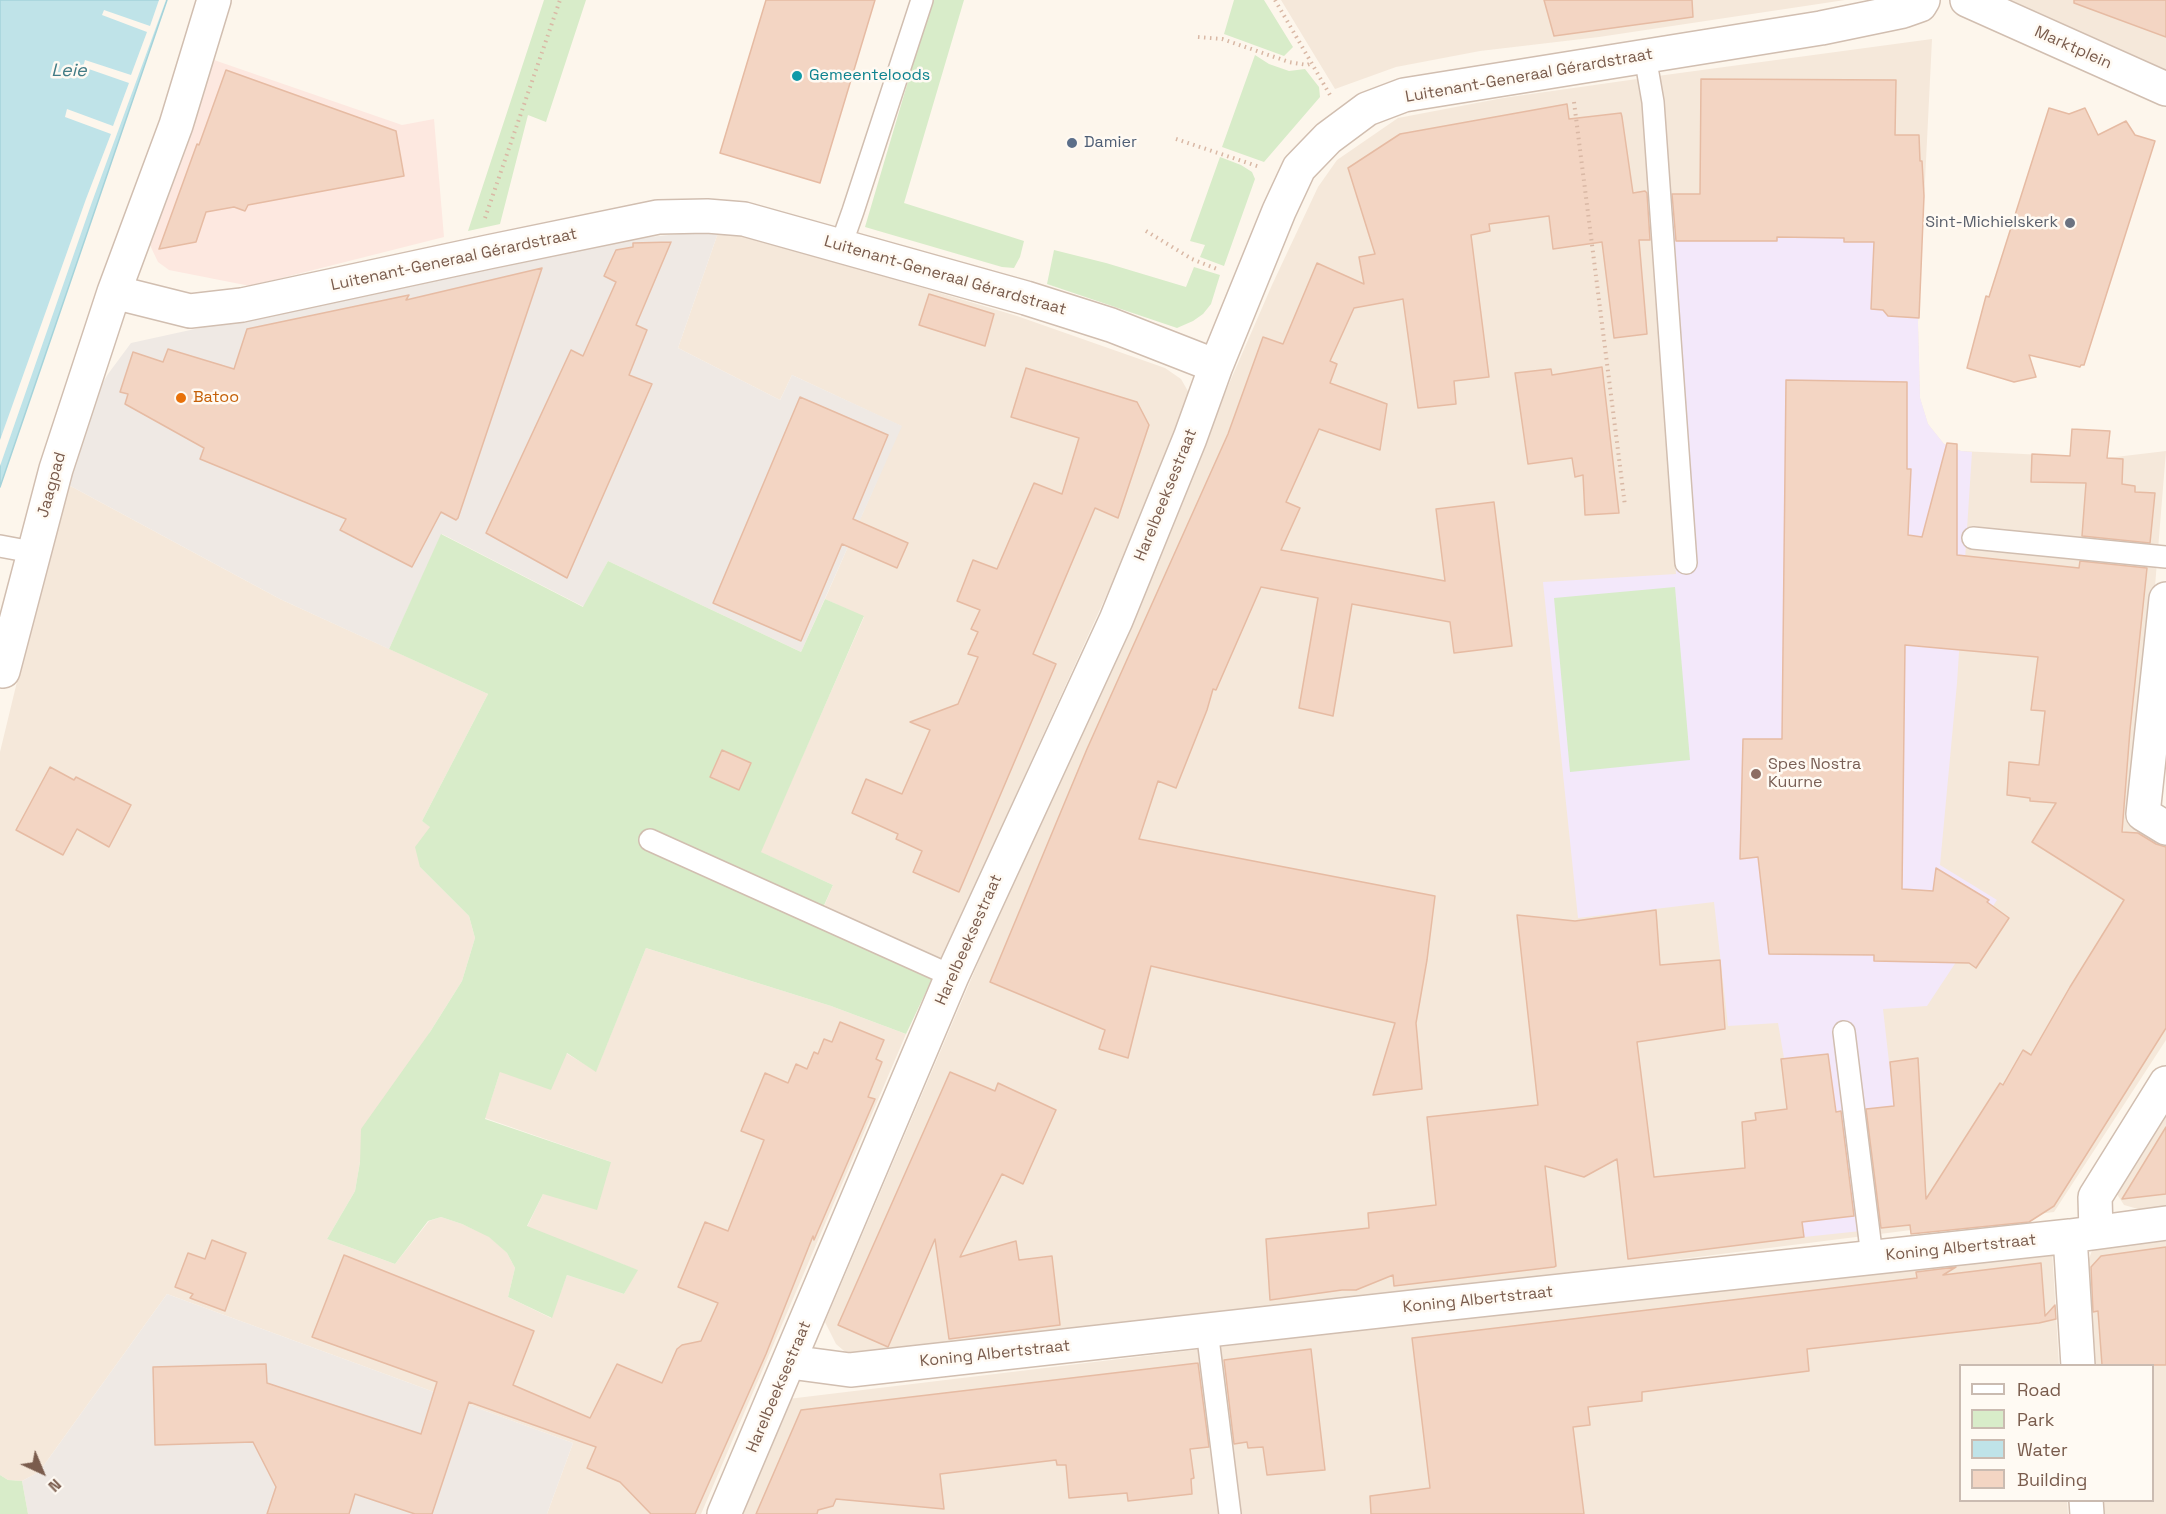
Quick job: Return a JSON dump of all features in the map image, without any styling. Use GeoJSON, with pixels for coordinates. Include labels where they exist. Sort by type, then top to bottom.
{"type":"FeatureCollection","features":[{"type":"Feature","properties":{"kind":"street"},"geometry":{"type":"LineString","coordinates":[[114,292],[176,125],[214,0]]}},
{"type":"Feature","properties":{"kind":"street","name":"Luitenant-Generaal Gérardstraat"},"geometry":{"type":"LineString","coordinates":[[114,292],[190,311],[242,305],[658,217],[707,216],[744,219],[1026,298],[1101,321],[1216,366],[1299,168],[1328,138],[1367,110],[1404,95],[1821,28],[1903,11],[1922,3]]}},
{"type":"Feature","properties":{"kind":"street","name":"Marktplein"},"geometry":{"type":"LineString","coordinates":[[1922,3],[1952,12],[1973,4],[2166,89]]}},
{"type":"Feature","properties":{"kind":"street","name":"Jaagpad"},"geometry":{"type":"LineString","coordinates":[[1,676],[59,459],[114,292]]}},
{"type":"Feature","properties":{"kind":"street","name":"Harelbeeksestraat"},"geometry":{"type":"LineString","coordinates":[[724,1514],[952,976],[1116,620],[1190,438],[1216,366]]}},
{"type":"Feature","properties":{"kind":"street"},"geometry":{"type":"LineString","coordinates":[[2166,599],[2143,813],[2166,828]]}},
{"type":"Feature","properties":{"kind":"street"},"geometry":{"type":"LineString","coordinates":[[2078,1364],[2083,1234],[2095,1197],[2166,1083]]}},
{"type":"Feature","properties":{"kind":"street","name":"Koning Albertstraat"},"geometry":{"type":"LineString","coordinates":[[790,1362],[850,1370],[2166,1223]]}},
{"type":"Feature","properties":{"kind":"lane"},"geometry":{"type":"LineString","coordinates":[[841,245],[922,0]]}},
{"type":"Feature","properties":{"kind":"lane"},"geometry":{"type":"LineString","coordinates":[[1645,56],[1653,102],[1686,563]]}},
{"type":"Feature","properties":{"kind":"lane"},"geometry":{"type":"LineString","coordinates":[[1973,538],[2166,557]]}},
{"type":"Feature","properties":{"kind":"lane"},"geometry":{"type":"LineString","coordinates":[[0,546],[33,552]]}},
{"type":"Feature","properties":{"kind":"lane"},"geometry":{"type":"LineString","coordinates":[[650,840],[952,976]]}},
{"type":"Feature","properties":{"kind":"lane"},"geometry":{"type":"LineString","coordinates":[[1844,1032],[1872,1257]]}},
{"type":"Feature","properties":{"kind":"lane"},"geometry":{"type":"LineString","coordinates":[[1207,1330],[1230,1514]]}},
{"type":"Feature","properties":{"kind":"path"},"geometry":{"type":"LineString","coordinates":[[488,252],[482,227],[560,0]]}},
{"type":"Feature","properties":{"kind":"path"},"geometry":{"type":"LineString","coordinates":[[1275,0],[1347,124]]}},
{"type":"Feature","properties":{"kind":"path"},"geometry":{"type":"LineString","coordinates":[[1198,38],[1222,39],[1289,62],[1307,66],[1312,63]]}},
{"type":"Feature","properties":{"kind":"path"},"geometry":{"type":"LineString","coordinates":[[1570,68],[1625,506]]}},
{"type":"Feature","properties":{"kind":"path"},"geometry":{"type":"LineString","coordinates":[[1176,139],[1261,168],[1292,183]]}},
{"type":"Feature","properties":{"kind":"path"},"geometry":{"type":"LineString","coordinates":[[1146,231],[1192,259],[1252,282]]}},
{"type":"Feature","properties":{"kind":"shaded area"},"geometry":{"type":"Polygon","coordinates":[[[1281,0],[1845,0],[1599,37],[1480,51],[1396,67],[1335,89],[1281,0]]]}},
{"type":"Feature","properties":{"kind":"shaded area"},"geometry":{"type":"Polygon","coordinates":[[[1996,0],[2166,0],[2166,73],[1996,0]]]}},
{"type":"Feature","properties":{"kind":"shaded area"},"geometry":{"type":"Polygon","coordinates":[[[1932,39],[1918,323],[1920,398],[1928,424],[1944,444],[1961,451],[2107,458],[2166,451],[2136,820],[2166,837],[2166,1040],[2054,1212],[1618,1267],[850,1356],[836,1344],[825,1322],[1036,827],[1272,285],[1318,187],[1337,160],[1398,118],[1503,98],[1932,39]]]}},
{"type":"Feature","properties":{"kind":"shaded area"},"geometry":{"type":"Polygon","coordinates":[[[214,60],[402,125],[434,119],[444,237],[250,286],[169,270],[158,262],[147,239],[214,60]]]}},
{"type":"Feature","properties":{"kind":"shaded area","name":"Spes Nostra Kuurne"},"geometry":{"type":"Polygon","coordinates":[[[1687,194],[1924,196],[1918,323],[1920,398],[1928,424],[1944,444],[1961,451],[1972,452],[1957,683],[1940,865],[1997,900],[1927,1006],[1883,1009],[1894,1106],[1865,1109],[1880,1229],[1804,1237],[1778,1023],[1728,1026],[1714,902],[1578,918],[1543,582],[1676,574],[1649,196],[1687,194]]]}},
{"type":"Feature","properties":{"kind":"shaded area"},"geometry":{"type":"Polygon","coordinates":[[[719,230],[780,245],[1017,316],[1165,368],[1181,379],[1189,393],[1141,519],[941,960],[822,911],[833,885],[760,852],[864,617],[825,599],[901,426],[792,375],[780,400],[678,348],[719,230]]]}},
{"type":"Feature","properties":{"kind":"shaded area"},"geometry":{"type":"Polygon","coordinates":[[[719,230],[678,348],[780,400],[792,375],[902,426],[801,652],[608,561],[584,607],[442,534],[389,649],[280,599],[65,483],[74,431],[108,374],[131,343],[609,241],[719,230]]]}},
{"type":"Feature","properties":{"kind":"shaded area"},"geometry":{"type":"Polygon","coordinates":[[[65,483],[280,599],[488,694],[422,821],[431,827],[420,867],[469,916],[475,938],[462,981],[430,1032],[360,1162],[355,1191],[327,1239],[395,1264],[429,1221],[441,1217],[489,1236],[507,1253],[515,1268],[508,1297],[551,1318],[567,1275],[624,1294],[637,1270],[527,1227],[543,1194],[611,1162],[485,1118],[500,1072],[566,1053],[596,1071],[646,948],[831,1006],[906,1034],[701,1514],[547,1514],[573,1443],[167,1294],[39,1472],[22,1481],[8,1480],[0,1475],[0,752],[65,483]]]}},
{"type":"Feature","properties":{"kind":"shaded area"},"geometry":{"type":"Polygon","coordinates":[[[2166,1108],[2166,1208],[2145,1211],[2124,1205],[2115,1191],[2166,1108]]]}},
{"type":"Feature","properties":{"kind":"shaded area"},"geometry":{"type":"Polygon","coordinates":[[[2166,1237],[2166,1514],[2101,1514],[2100,1502],[2154,1502],[2154,1364],[2092,1364],[2086,1267],[2094,1245],[2166,1237]]]}},
{"type":"Feature","properties":{"kind":"shaded area"},"geometry":{"type":"Polygon","coordinates":[[[2052,1250],[2059,1364],[1959,1364],[1959,1502],[2067,1502],[2068,1514],[741,1514],[788,1399],[1534,1309],[2052,1250]]]}},
{"type":"Feature","properties":{"kind":"shaded area"},"geometry":{"type":"Polygon","coordinates":[[[167,1294],[573,1443],[547,1514],[28,1514],[22,1481],[39,1472],[167,1294]]]}},
{"type":"Feature","properties":{"kind":"green space"},"geometry":{"type":"Polygon","coordinates":[[[544,0],[586,0],[546,122],[528,115],[500,224],[468,231],[544,0]]]}},
{"type":"Feature","properties":{"kind":"green space"},"geometry":{"type":"Polygon","coordinates":[[[932,0],[964,0],[904,203],[1024,241],[1020,257],[1014,268],[1002,267],[865,227],[932,0]]]}},
{"type":"Feature","properties":{"kind":"green space"},"geometry":{"type":"Polygon","coordinates":[[[1234,0],[1264,0],[1293,47],[1284,56],[1224,34],[1234,0]]]}},
{"type":"Feature","properties":{"kind":"green space"},"geometry":{"type":"Polygon","coordinates":[[[1255,55],[1269,64],[1289,71],[1305,69],[1319,87],[1320,97],[1264,162],[1222,147],[1255,55]]]}},
{"type":"Feature","properties":{"kind":"green space"},"geometry":{"type":"Polygon","coordinates":[[[1220,157],[1241,165],[1252,172],[1255,179],[1224,266],[1200,257],[1205,245],[1190,241],[1220,157]]]}},
{"type":"Feature","properties":{"kind":"green space"},"geometry":{"type":"Polygon","coordinates":[[[1054,250],[1186,287],[1194,267],[1220,275],[1211,304],[1203,314],[1177,328],[1047,284],[1054,250]]]}},
{"type":"Feature","properties":{"kind":"green space"},"geometry":{"type":"Polygon","coordinates":[[[441,534],[583,607],[608,561],[801,652],[825,599],[864,616],[761,852],[833,885],[822,910],[941,960],[906,1034],[831,1006],[646,948],[596,1072],[567,1053],[551,1090],[500,1072],[485,1119],[611,1162],[597,1210],[543,1194],[527,1226],[638,1270],[624,1294],[567,1275],[552,1318],[508,1297],[515,1268],[507,1253],[489,1237],[462,1224],[441,1217],[428,1221],[395,1264],[327,1239],[355,1191],[360,1162],[361,1129],[430,1032],[462,981],[475,938],[469,916],[420,867],[415,847],[430,827],[422,821],[488,694],[389,649],[441,534]]]}},
{"type":"Feature","properties":{"kind":"green space"},"geometry":{"type":"Polygon","coordinates":[[[1675,587],[1690,760],[1570,772],[1554,598],[1675,587]]]}},
{"type":"Feature","properties":{"kind":"green space"},"geometry":{"type":"Polygon","coordinates":[[[0,1475],[8,1480],[22,1481],[28,1514],[0,1514],[0,1475]]]}},
{"type":"Feature","properties":{"kind":"water","name":"Leie"},"geometry":{"type":"Polygon","coordinates":[[[0,0],[167,0],[0,487],[0,0]]]}},
{"type":"Feature","properties":{"kind":"pier"},"geometry":{"type":"Polygon","coordinates":[[[159,0],[166,0],[92,202],[0,466],[0,440],[111,134],[65,117],[67,109],[113,126],[129,83],[83,67],[85,60],[131,75],[147,32],[102,15],[104,10],[150,26],[159,0]]]}},
{"type":"Feature","properties":{"kind":"building","name":"Gemeenteloods"},"geometry":{"type":"Polygon","coordinates":[[[766,0],[875,0],[820,183],[720,153],[766,0]]]}},
{"type":"Feature","properties":{"kind":"building"},"geometry":{"type":"Polygon","coordinates":[[[1544,0],[1692,0],[1693,17],[1554,36],[1544,0]]]}},
{"type":"Feature","properties":{"kind":"building"},"geometry":{"type":"Polygon","coordinates":[[[2074,0],[2166,0],[2166,37],[2074,3],[2074,0]]]}},
{"type":"Feature","properties":{"kind":"building"},"geometry":{"type":"Polygon","coordinates":[[[226,70],[396,131],[404,176],[248,205],[245,211],[234,207],[206,212],[196,242],[159,249],[226,70]]]}},
{"type":"Feature","properties":{"kind":"building"},"geometry":{"type":"Polygon","coordinates":[[[1701,79],[1896,80],[1895,135],[1919,135],[1920,161],[1922,161],[1924,196],[1919,318],[1888,316],[1883,310],[1871,309],[1874,242],[1844,242],[1844,238],[1777,237],[1777,241],[1676,241],[1672,194],[1700,194],[1701,79]]]}},
{"type":"Feature","properties":{"kind":"building"},"geometry":{"type":"Polygon","coordinates":[[[1567,104],[1569,119],[1621,113],[1633,193],[1645,191],[1647,193],[1650,240],[1639,240],[1647,334],[1614,338],[1602,242],[1553,249],[1549,216],[1489,224],[1490,231],[1471,235],[1489,377],[1454,381],[1456,404],[1418,408],[1403,299],[1354,308],[1330,361],[1337,364],[1330,383],[1387,404],[1380,450],[1319,429],[1286,502],[1300,508],[1281,550],[1445,581],[1436,509],[1494,502],[1512,646],[1454,653],[1450,622],[1352,604],[1333,716],[1299,708],[1318,598],[1261,587],[1216,690],[1213,689],[1176,788],[1158,781],[1139,839],[1435,896],[1416,1023],[1422,1089],[1373,1095],[1395,1023],[1151,966],[1128,1058],[1099,1049],[1105,1030],[990,982],[1087,749],[1228,434],[1263,337],[1283,344],[1317,263],[1364,284],[1359,257],[1375,254],[1348,168],[1400,134],[1567,104]]]}},
{"type":"Feature","properties":{"kind":"building","name":"Sint-Michielskerk"},"geometry":{"type":"Polygon","coordinates":[[[2049,108],[2069,114],[2085,108],[2098,135],[2126,121],[2135,135],[2155,141],[2084,365],[2080,367],[2029,355],[2036,377],[2014,382],[1967,368],[1986,296],[1989,297],[2049,108]]]}},
{"type":"Feature","properties":{"kind":"building"},"geometry":{"type":"Polygon","coordinates":[[[671,242],[636,325],[647,330],[629,375],[652,384],[567,578],[486,533],[571,350],[583,356],[616,282],[604,276],[616,250],[633,247],[633,243],[671,242]]]}},
{"type":"Feature","properties":{"kind":"building"},"geometry":{"type":"Polygon","coordinates":[[[542,268],[458,518],[456,520],[441,512],[412,567],[340,530],[346,519],[200,459],[204,448],[125,404],[128,394],[120,392],[133,352],[163,362],[168,349],[234,369],[247,329],[409,295],[406,300],[542,268]]]}},
{"type":"Feature","properties":{"kind":"building"},"geometry":{"type":"Polygon","coordinates":[[[929,294],[994,314],[985,346],[919,325],[929,294]]]}},
{"type":"Feature","properties":{"kind":"building"},"geometry":{"type":"Polygon","coordinates":[[[1602,367],[1619,513],[1585,515],[1583,475],[1575,477],[1572,458],[1528,464],[1515,373],[1551,369],[1552,375],[1602,367]]]}},
{"type":"Feature","properties":{"kind":"building"},"geometry":{"type":"Polygon","coordinates":[[[1026,368],[1137,402],[1149,425],[1118,518],[1095,508],[1033,654],[1056,664],[959,892],[913,872],[922,851],[896,839],[898,834],[852,813],[866,779],[902,794],[930,730],[910,722],[958,704],[978,657],[968,654],[978,632],[971,629],[980,610],[957,601],[973,560],[997,569],[1034,483],[1062,494],[1079,438],[1011,417],[1026,368]]]}},
{"type":"Feature","properties":{"kind":"building"},"geometry":{"type":"Polygon","coordinates":[[[1786,380],[1907,382],[1907,469],[1911,469],[1908,535],[1922,537],[1947,443],[1957,444],[1957,555],[2079,568],[2080,561],[2147,568],[2122,832],[2138,833],[2166,847],[2166,1028],[2054,1206],[2029,1222],[1911,1234],[1910,1225],[1881,1228],[1866,1109],[1894,1106],[1890,1062],[1918,1058],[1926,1199],[2000,1083],[2003,1085],[2023,1050],[2031,1055],[2124,900],[2032,842],[2056,803],[2030,801],[2030,798],[2007,795],[2009,762],[2039,765],[2045,711],[2031,710],[2038,657],[1905,645],[1902,889],[1933,891],[1936,868],[1989,900],[1987,902],[2009,918],[1976,968],[1969,963],[1874,961],[1874,955],[1769,954],[1758,857],[1740,859],[1743,739],[1782,739],[1786,380]]]}},
{"type":"Feature","properties":{"kind":"building"},"geometry":{"type":"Polygon","coordinates":[[[800,397],[888,435],[853,519],[908,543],[897,568],[842,544],[801,641],[713,603],[800,397]]]}},
{"type":"Feature","properties":{"kind":"building"},"geometry":{"type":"Polygon","coordinates":[[[2072,429],[2110,431],[2107,458],[2123,459],[2122,484],[2135,486],[2135,492],[2155,493],[2150,543],[2082,536],[2086,483],[2031,482],[2032,454],[2070,456],[2072,429]]]}},
{"type":"Feature","properties":{"kind":"building"},"geometry":{"type":"Polygon","coordinates":[[[722,750],[751,763],[739,790],[710,777],[722,750]]]}},
{"type":"Feature","properties":{"kind":"building"},"geometry":{"type":"Polygon","coordinates":[[[50,767],[74,780],[76,777],[131,805],[109,847],[77,829],[63,855],[16,830],[50,767]]]}},
{"type":"Feature","properties":{"kind":"building"},"geometry":{"type":"Polygon","coordinates":[[[1656,910],[1660,965],[1720,960],[1725,1029],[1637,1042],[1654,1177],[1745,1168],[1742,1122],[1756,1120],[1755,1113],[1787,1109],[1781,1059],[1828,1054],[1836,1112],[1841,1111],[1854,1216],[1802,1222],[1804,1237],[1628,1259],[1617,1159],[1584,1177],[1545,1166],[1556,1266],[1554,1267],[1394,1286],[1393,1275],[1356,1290],[1270,1300],[1266,1239],[1369,1228],[1368,1213],[1436,1205],[1427,1117],[1538,1105],[1517,915],[1575,921],[1656,910]]]}},
{"type":"Feature","properties":{"kind":"building"},"geometry":{"type":"Polygon","coordinates":[[[840,1022],[884,1040],[876,1059],[882,1062],[868,1097],[875,1099],[814,1240],[813,1236],[766,1354],[695,1514],[651,1514],[620,1482],[587,1468],[596,1447],[469,1402],[432,1514],[415,1514],[355,1494],[349,1514],[267,1514],[276,1487],[253,1442],[155,1445],[153,1367],[266,1364],[267,1383],[421,1434],[437,1382],[312,1337],[344,1255],[534,1331],[513,1385],[590,1418],[617,1364],[662,1383],[677,1349],[682,1345],[701,1341],[718,1303],[678,1287],[705,1222],[728,1231],[764,1140],[741,1131],[765,1073],[788,1083],[796,1064],[807,1069],[814,1052],[818,1054],[824,1039],[832,1042],[840,1022]]]}},
{"type":"Feature","properties":{"kind":"building"},"geometry":{"type":"Polygon","coordinates":[[[950,1072],[995,1091],[998,1083],[1056,1110],[1023,1184],[1002,1174],[960,1257],[1016,1241],[1019,1260],[1052,1256],[1060,1325],[949,1339],[935,1239],[888,1347],[838,1325],[950,1072]]]}},
{"type":"Feature","properties":{"kind":"building"},"geometry":{"type":"Polygon","coordinates":[[[2166,1127],[2166,1194],[2122,1199],[2166,1127]]]}},
{"type":"Feature","properties":{"kind":"building"},"geometry":{"type":"Polygon","coordinates":[[[212,1240],[246,1253],[225,1311],[190,1298],[193,1294],[175,1287],[188,1253],[205,1259],[212,1240]]]}},
{"type":"Feature","properties":{"kind":"building"},"geometry":{"type":"Polygon","coordinates":[[[2166,1247],[2166,1365],[2102,1364],[2098,1311],[2093,1312],[2091,1267],[2101,1256],[2166,1247]]]}},
{"type":"Feature","properties":{"kind":"building"},"geometry":{"type":"Polygon","coordinates":[[[2041,1263],[2045,1316],[2055,1305],[2056,1319],[2039,1323],[1807,1349],[1809,1371],[1642,1392],[1642,1401],[1588,1407],[1590,1425],[1573,1427],[1584,1514],[1371,1514],[1370,1496],[1430,1488],[1412,1338],[1917,1278],[1916,1272],[1956,1267],[1943,1275],[2041,1263]]]}},
{"type":"Feature","properties":{"kind":"building"},"geometry":{"type":"Polygon","coordinates":[[[1311,1349],[1325,1470],[1267,1475],[1263,1447],[1248,1448],[1247,1442],[1234,1444],[1224,1360],[1311,1349]]]}},
{"type":"Feature","properties":{"kind":"building"},"geometry":{"type":"Polygon","coordinates":[[[1198,1363],[1209,1447],[1190,1449],[1194,1478],[1191,1479],[1192,1494],[1128,1501],[1127,1493],[1069,1498],[1066,1465],[1057,1465],[1056,1460],[940,1474],[944,1509],[836,1499],[833,1506],[818,1510],[817,1514],[756,1514],[801,1410],[1198,1363]]]}},
{"type":"Feature","properties":{"kind":"place","name":"Gemeenteloods"},"geometry":{"type":"Point","coordinates":[797,76]}},
{"type":"Feature","properties":{"kind":"place","name":"Damier"},"geometry":{"type":"Point","coordinates":[1072,143]}},
{"type":"Feature","properties":{"kind":"place","name":"Sint-Michielskerk"},"geometry":{"type":"Point","coordinates":[2070,223]}},
{"type":"Feature","properties":{"kind":"place","name":"Batoo"},"geometry":{"type":"Point","coordinates":[181,398]}},
{"type":"Feature","properties":{"kind":"place","name":"Spes Nostra Kuurne"},"geometry":{"type":"Point","coordinates":[1756,774]}}]}
